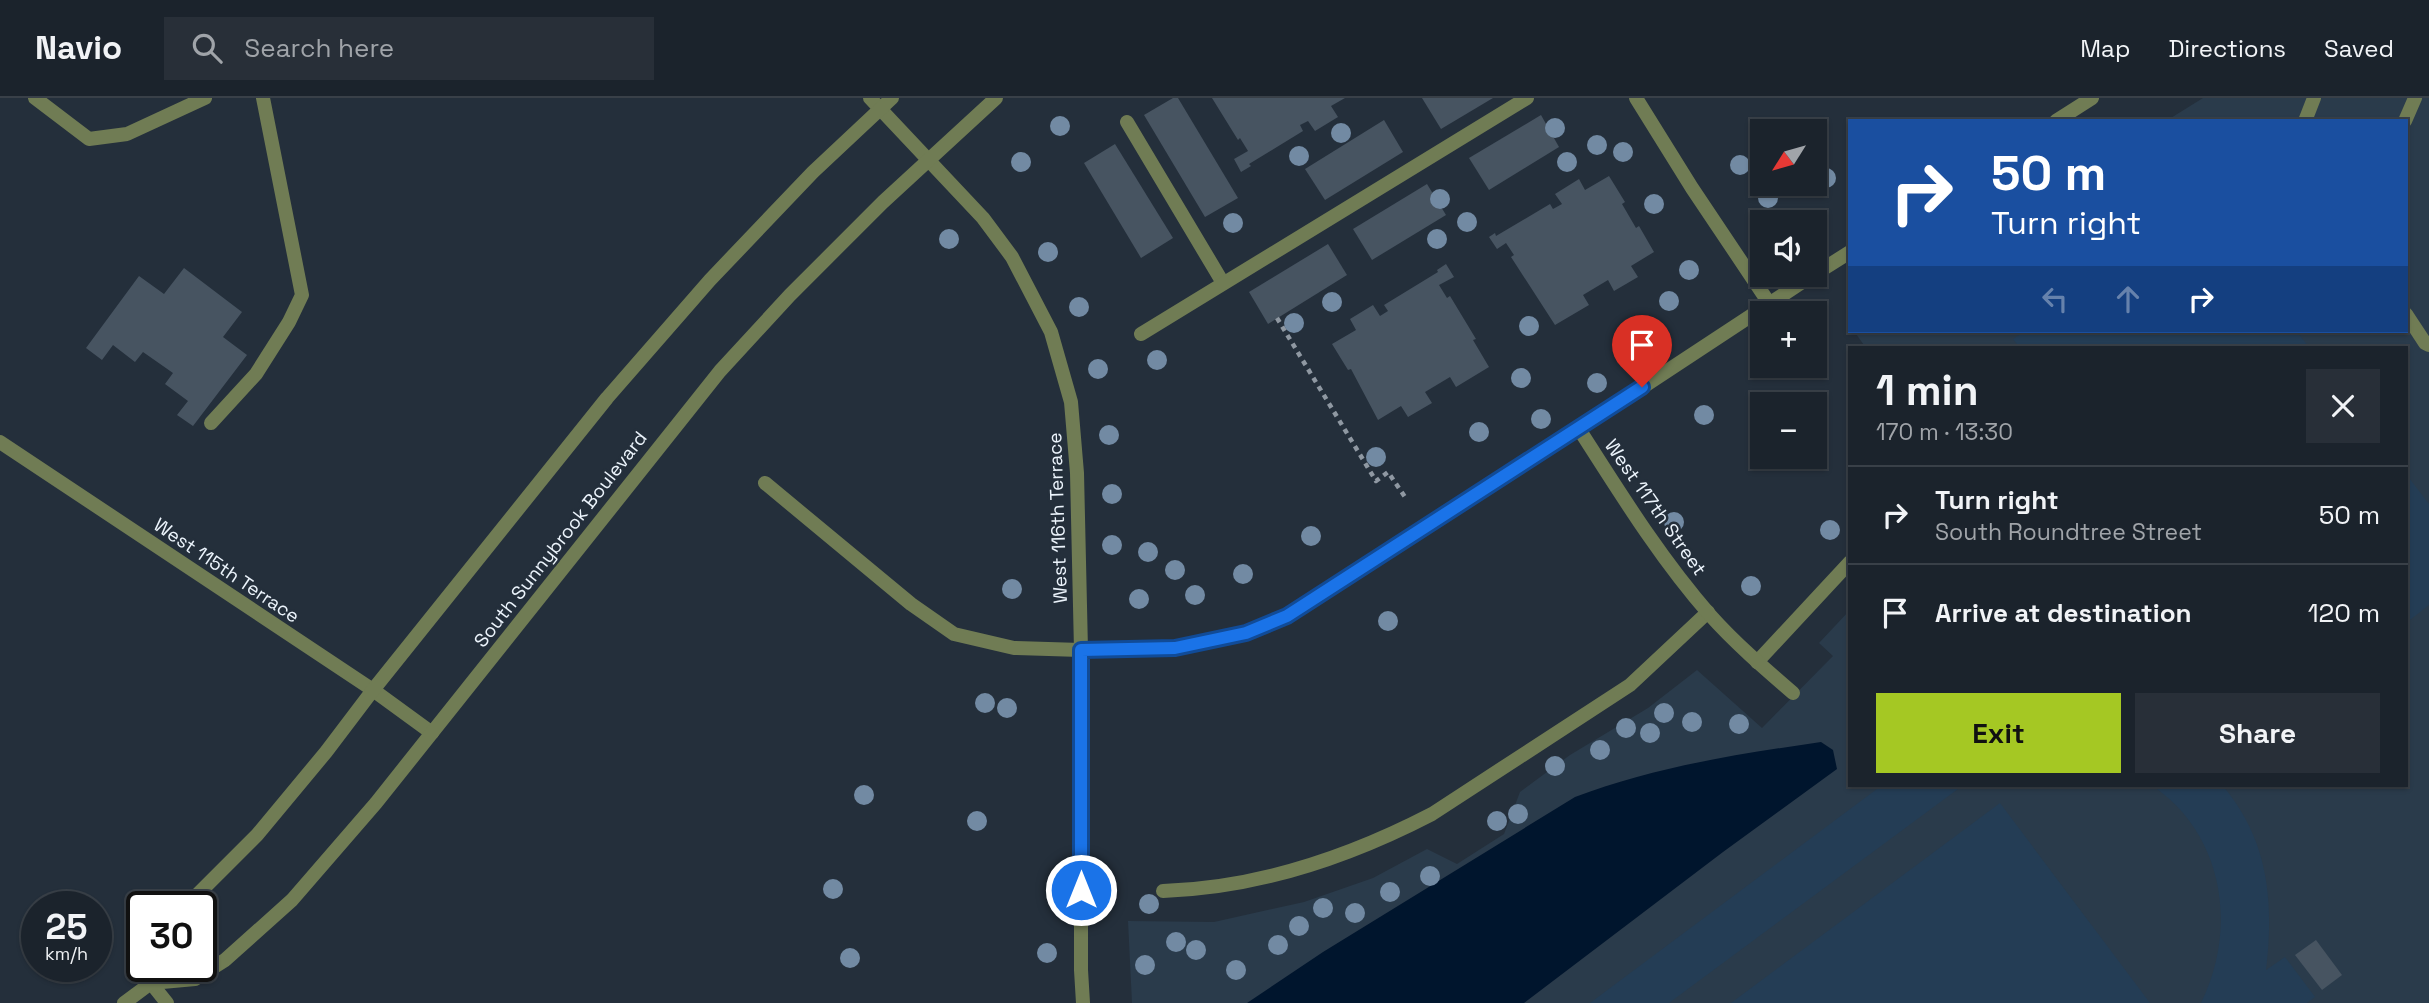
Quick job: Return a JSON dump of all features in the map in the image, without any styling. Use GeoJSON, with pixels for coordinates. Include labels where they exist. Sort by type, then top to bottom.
{"type":"FeatureCollection","features":[{"type":"Feature","properties":{"kind":"street"},"geometry":{"type":"LineString","coordinates":[[35,98],[89,139],[127,134],[205,98]]}},
{"type":"Feature","properties":{"kind":"street"},"geometry":{"type":"LineString","coordinates":[[211,423],[256,374],[289,322],[302,295],[263,98]]}},
{"type":"Feature","properties":{"kind":"street"},"geometry":{"type":"LineString","coordinates":[[201,891],[257,835],[326,752],[607,398],[692,299],[875,103],[892,98]]}},
{"type":"Feature","properties":{"kind":"street","name":"South Sunnybrook Boulevard"},"geometry":{"type":"LineString","coordinates":[[151,983],[195,979],[225,960],[292,901],[432,733],[720,371],[790,295],[929,159],[996,98]]}},
{"type":"Feature","properties":{"kind":"street"},"geometry":{"type":"LineString","coordinates":[[1141,334],[1527,98]]}},
{"type":"Feature","properties":{"kind":"street"},"geometry":{"type":"LineString","coordinates":[[1636,98],[1768,301]]}},
{"type":"Feature","properties":{"kind":"street"},"geometry":{"type":"LineString","coordinates":[[2059,119],[2092,98]]}},
{"type":"Feature","properties":{"kind":"street"},"geometry":{"type":"LineString","coordinates":[[2306,119],[2314,98]]}},
{"type":"Feature","properties":{"kind":"street"},"geometry":{"type":"LineString","coordinates":[[2406,119],[2415,98]]}},
{"type":"Feature","properties":{"kind":"street","name":"West 116th Terrace"},"geometry":{"type":"LineString","coordinates":[[875,103],[983,218],[1012,257],[1051,332],[1071,402],[1075,449],[1081,650],[1083,1003]]}},
{"type":"Feature","properties":{"kind":"street"},"geometry":{"type":"LineString","coordinates":[[1127,122],[1223,283]]}},
{"type":"Feature","properties":{"kind":"street"},"geometry":{"type":"LineString","coordinates":[[1827,266],[1848,253]]}},
{"type":"Feature","properties":{"kind":"street"},"geometry":{"type":"LineString","coordinates":[[1772,301],[1794,287]]}},
{"type":"Feature","properties":{"kind":"street"},"geometry":{"type":"LineString","coordinates":[[765,483],[900,596],[954,634],[1014,648],[1175,648],[1246,633],[1287,616],[1750,316]]}},
{"type":"Feature","properties":{"kind":"street"},"geometry":{"type":"LineString","coordinates":[[2408,316],[2428,340]]}},
{"type":"Feature","properties":{"kind":"street","name":"West 117th Street"},"geometry":{"type":"LineString","coordinates":[[1579,429],[1664,559],[1708,612],[1757,662],[1793,693]]}},
{"type":"Feature","properties":{"kind":"street","name":"West 115th Terrace"},"geometry":{"type":"LineString","coordinates":[[1,443],[373,690],[432,733]]}},
{"type":"Feature","properties":{"kind":"street"},"geometry":{"type":"LineString","coordinates":[[1757,662],[1848,564]]}},
{"type":"Feature","properties":{"kind":"street"},"geometry":{"type":"LineString","coordinates":[[1163,891],[1202,889],[1284,872],[1332,858],[1405,828],[1432,814],[1630,685],[1708,612]]}},
{"type":"Feature","properties":{"kind":"street"},"geometry":{"type":"LineString","coordinates":[[124,1003],[151,983],[167,1003]]}},
{"type":"Feature","properties":{"kind":"path"},"geometry":{"type":"LineString","coordinates":[[1277,318],[1376,481],[1388,472],[1405,497]]}},
{"type":"Feature","properties":{"kind":"shaded area"},"geometry":{"type":"Polygon","coordinates":[[[2203,98],[2429,98],[2429,1003],[1132,1003],[1128,921],[1214,922],[1304,902],[1373,878],[1427,849],[1457,864],[1504,834],[1520,792],[1570,755],[1648,708],[1697,670],[1762,728],[1833,656],[1819,643],[1848,612],[1848,787],[2408,787],[2408,346],[1865,346],[1855,333],[2408,333],[2408,119],[2169,119],[2203,98]]]}},
{"type":"Feature","properties":{"kind":"shaded area"},"geometry":{"type":"Polygon","coordinates":[[[2022,333],[2298,333],[2308,346],[2018,346],[2013,339],[2022,333]]]}},
{"type":"Feature","properties":{"kind":"shaded area"},"geometry":{"type":"Polygon","coordinates":[[[2408,477],[2429,504],[2429,605],[2408,621],[2408,477]]]}},
{"type":"Feature","properties":{"kind":"shaded area"},"geometry":{"type":"Polygon","coordinates":[[[1821,742],[1833,750],[1837,769],[1524,1003],[1247,1003],[1323,952],[1575,797],[1635,777],[1666,770],[1821,742]]]}},
{"type":"Feature","properties":{"kind":"shaded area"},"geometry":{"type":"Polygon","coordinates":[[[1880,787],[1961,787],[1669,1003],[1590,1003],[1880,787]]]}},
{"type":"Feature","properties":{"kind":"shaded area"},"geometry":{"type":"Polygon","coordinates":[[[2154,787],[2224,787],[2238,807],[2259,850],[2265,873],[2269,920],[2266,970],[2285,957],[2315,997],[2307,1003],[2201,1003],[2219,944],[2221,914],[2209,856],[2196,830],[2177,806],[2154,787]]]}},
{"type":"Feature","properties":{"kind":"shaded area"},"geometry":{"type":"Polygon","coordinates":[[[2000,803],[2150,1003],[1731,1003],[2000,803]]]}},
{"type":"Feature","properties":{"kind":"building"},"geometry":{"type":"Polygon","coordinates":[[[1173,98],[1178,98],[1238,198],[1205,217],[1144,115],[1173,98]]]}},
{"type":"Feature","properties":{"kind":"building"},"geometry":{"type":"Polygon","coordinates":[[[1212,98],[1345,98],[1331,106],[1338,117],[1315,131],[1308,121],[1300,125],[1303,131],[1249,164],[1251,166],[1241,172],[1234,159],[1248,151],[1212,98]]]}},
{"type":"Feature","properties":{"kind":"building"},"geometry":{"type":"Polygon","coordinates":[[[1422,98],[1493,98],[1441,129],[1422,98]]]}},
{"type":"Feature","properties":{"kind":"building"},"geometry":{"type":"Polygon","coordinates":[[[1541,115],[1559,147],[1489,190],[1469,158],[1541,115]]]}},
{"type":"Feature","properties":{"kind":"building"},"geometry":{"type":"Polygon","coordinates":[[[1384,120],[1403,152],[1325,200],[1305,169],[1384,120]]]}},
{"type":"Feature","properties":{"kind":"building"},"geometry":{"type":"Polygon","coordinates":[[[1115,144],[1173,238],[1141,258],[1084,163],[1115,144]]]}},
{"type":"Feature","properties":{"kind":"building"},"geometry":{"type":"Polygon","coordinates":[[[1609,176],[1625,202],[1622,204],[1636,228],[1639,226],[1654,252],[1631,266],[1638,277],[1614,291],[1608,280],[1583,295],[1589,305],[1555,325],[1511,257],[1514,255],[1506,243],[1497,249],[1489,237],[1495,233],[1496,236],[1550,204],[1553,209],[1562,204],[1555,194],[1579,179],[1585,190],[1609,176]]]}},
{"type":"Feature","properties":{"kind":"building"},"geometry":{"type":"Polygon","coordinates":[[[1427,184],[1446,215],[1372,260],[1353,229],[1427,184]]]}},
{"type":"Feature","properties":{"kind":"building"},"geometry":{"type":"Polygon","coordinates":[[[1328,244],[1347,275],[1268,324],[1249,292],[1328,244]]]}},
{"type":"Feature","properties":{"kind":"building"},"geometry":{"type":"Polygon","coordinates":[[[1446,264],[1454,277],[1439,285],[1447,298],[1450,296],[1489,367],[1456,387],[1450,377],[1425,392],[1432,403],[1408,417],[1401,406],[1378,420],[1351,369],[1348,370],[1332,344],[1356,330],[1350,319],[1373,305],[1380,316],[1388,311],[1384,305],[1438,272],[1437,270],[1446,264]]]}},
{"type":"Feature","properties":{"kind":"building"},"geometry":{"type":"Polygon","coordinates":[[[184,268],[242,312],[223,337],[247,355],[193,426],[177,415],[188,401],[165,384],[173,373],[143,352],[135,362],[113,345],[102,360],[86,348],[139,276],[164,294],[184,268]]]}},
{"type":"Feature","properties":{"kind":"building"},"geometry":{"type":"Polygon","coordinates":[[[2316,940],[2342,975],[2322,990],[2295,955],[2316,940]]]}},
{"type":"Feature","properties":{"kind":"route"},"geometry":{"type":"LineString","coordinates":[[1081,890],[1081,650],[1175,648],[1246,633],[1287,616],[1642,387]]}}]}
